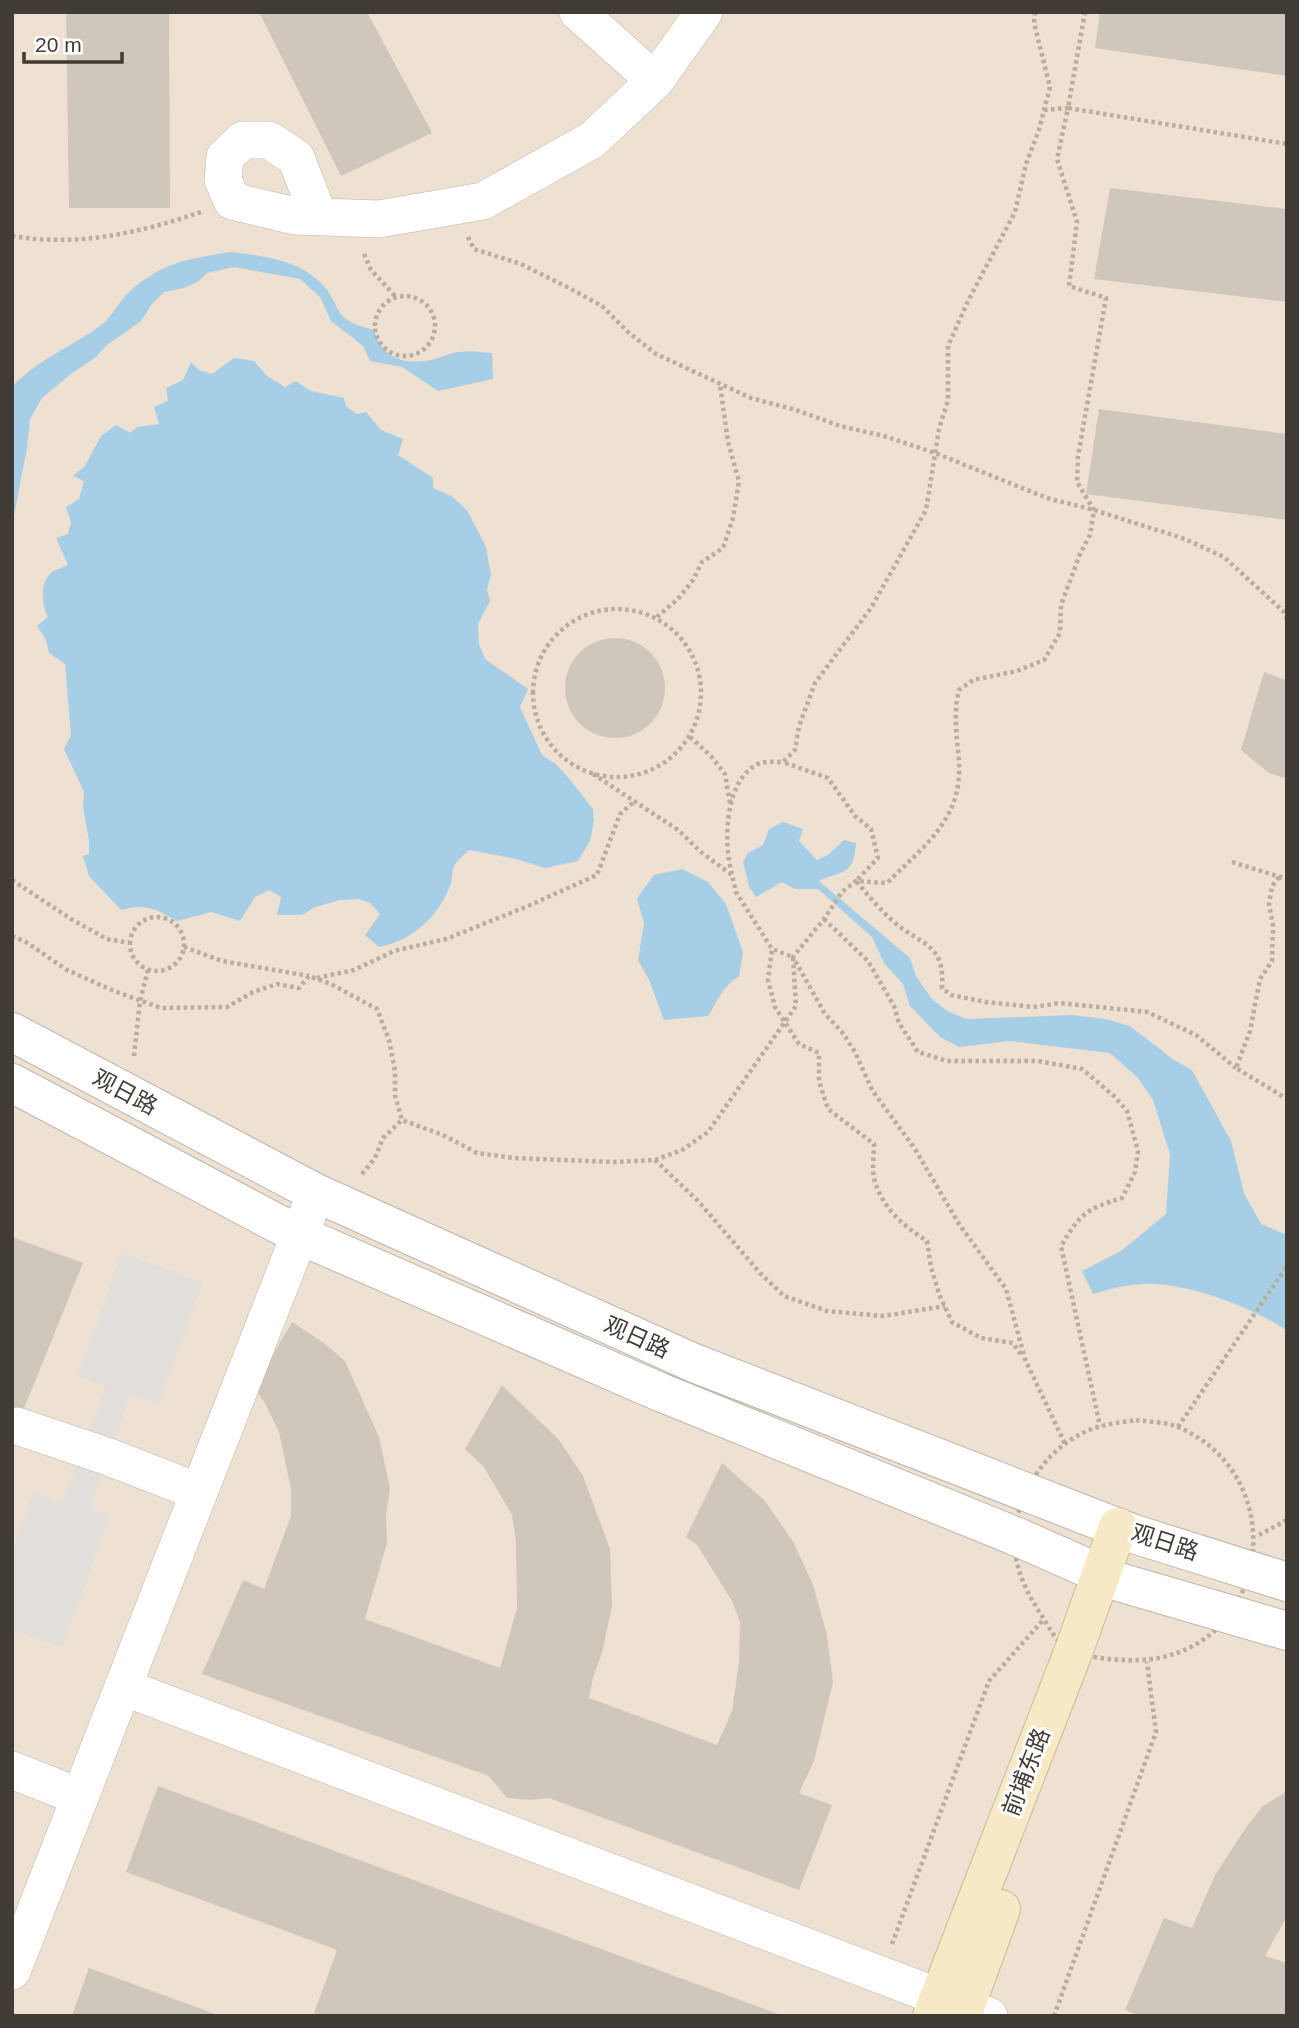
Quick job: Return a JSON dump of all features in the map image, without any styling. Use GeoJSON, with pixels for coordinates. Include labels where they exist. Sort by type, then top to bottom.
{"type":"FeatureCollection","features":[{"type":"Feature","properties":{"kind":"main road","name":"前埔东路"},"geometry":{"type":"LineString","coordinates":[[957,2010],[1126,1530]]}},
{"type":"Feature","properties":{"kind":"street"},"geometry":{"type":"LineString","coordinates":[[578,12],[655,80]]}},
{"type":"Feature","properties":{"kind":"street"},"geometry":{"type":"LineString","coordinates":[[333,218],[296,158],[270,141],[243,141],[225,157],[223,180],[232,201],[295,216],[333,218],[379,219],[483,201],[592,141],[655,80],[704,12]]}},
{"type":"Feature","properties":{"kind":"street","name":"观日路"},"geometry":{"type":"LineString","coordinates":[[12,1032],[316,1193],[694,1363],[1126,1530],[1287,1582]]}},
{"type":"Feature","properties":{"kind":"street","name":"观日路"},"geometry":{"type":"LineString","coordinates":[[12,1083],[299,1235],[660,1392],[1003,1531],[1110,1578],[1287,1631]]}},
{"type":"Feature","properties":{"kind":"street"},"geometry":{"type":"LineString","coordinates":[[12,1971],[316,1193]]}},
{"type":"Feature","properties":{"kind":"street"},"geometry":{"type":"LineString","coordinates":[[17,1426],[96,1452],[199,1492]]}},
{"type":"Feature","properties":{"kind":"street"},"geometry":{"type":"LineString","coordinates":[[123,1687],[881,1975],[957,2010]]}},
{"type":"Feature","properties":{"kind":"street"},"geometry":{"type":"LineString","coordinates":[[12,1770],[80,1797]]}},
{"type":"Feature","properties":{"kind":"path"},"geometry":{"type":"LineString","coordinates":[[783,762],[794,750],[799,726],[815,683],[871,608],[926,510],[939,429],[948,400],[948,346],[968,301],[1015,212],[1026,164],[1050,87],[1034,23],[1035,12]]}},
{"type":"Feature","properties":{"kind":"path"},"geometry":{"type":"LineString","coordinates":[[856,881],[887,883],[943,827],[958,794],[959,762],[955,736],[955,707],[959,690],[973,681],[1017,671],[1044,660],[1060,633],[1061,605],[1090,535],[1094,510],[1077,482],[1077,456],[1106,298],[1069,286],[1077,222],[1057,159],[1085,12]]}},
{"type":"Feature","properties":{"kind":"path"},"geometry":{"type":"LineString","coordinates":[[1044,110],[1068,108],[1287,144]]}},
{"type":"Feature","properties":{"kind":"path"},"geometry":{"type":"LineString","coordinates":[[12,236],[29,239],[81,239],[127,235],[232,201]]}},
{"type":"Feature","properties":{"kind":"path"},"geometry":{"type":"LineString","coordinates":[[457,206],[474,249],[521,264],[602,306],[656,354],[751,398],[840,426],[884,436],[935,453],[1047,498],[1185,539],[1223,557],[1284,612],[1287,619]]}},
{"type":"Feature","properties":{"kind":"path"},"geometry":{"type":"LineString","coordinates":[[333,218],[371,270],[396,297]]}},
{"type":"Feature","properties":{"kind":"path"},"geometry":{"type":"LineString","coordinates":[[396,297],[418,299],[432,312],[434,334],[425,348],[416,353],[393,353],[377,338],[376,317],[382,308],[396,297]]}},
{"type":"Feature","properties":{"kind":"path"},"geometry":{"type":"LineString","coordinates":[[657,617],[678,599],[693,580],[702,562],[723,548],[733,518],[739,481],[728,442],[720,385]]}},
{"type":"Feature","properties":{"kind":"path"},"geometry":{"type":"LineString","coordinates":[[593,774],[616,777],[646,772],[671,758],[690,737],[702,701],[700,672],[680,636],[657,617],[621,608],[593,611],[568,623],[548,644],[538,661],[533,697],[536,716],[550,744],[573,765],[593,774],[678,830],[702,853],[732,875]]}},
{"type":"Feature","properties":{"kind":"path"},"geometry":{"type":"LineString","coordinates":[[690,737],[711,756],[725,774],[731,807]]}},
{"type":"Feature","properties":{"kind":"path"},"geometry":{"type":"LineString","coordinates":[[402,1120],[443,1135],[477,1153],[514,1158],[613,1162],[654,1160],[682,1150],[708,1132],[796,1006],[793,957],[842,892],[878,858],[871,829],[855,816],[828,778],[783,762],[761,763],[743,777],[731,807],[725,834],[736,892],[772,949],[793,957],[825,1014],[842,1032],[855,1052],[872,1090],[915,1149],[959,1224],[1006,1289],[1025,1359],[1065,1444]]}},
{"type":"Feature","properties":{"kind":"path"},"geometry":{"type":"LineString","coordinates":[[316,978],[354,970],[394,951],[446,939],[597,875],[620,814],[635,801]]}},
{"type":"Feature","properties":{"kind":"path"},"geometry":{"type":"LineString","coordinates":[[1232,862],[1287,879]]}},
{"type":"Feature","properties":{"kind":"path"},"geometry":{"type":"LineString","coordinates":[[1236,1068],[1250,1031],[1260,979],[1272,961],[1273,926],[1269,904],[1272,886],[1279,877]]}},
{"type":"Feature","properties":{"kind":"path"},"geometry":{"type":"LineString","coordinates":[[12,880],[107,939],[130,943]]}},
{"type":"Feature","properties":{"kind":"path"},"geometry":{"type":"LineString","coordinates":[[856,881],[895,923],[934,949],[943,971],[942,988],[951,995],[1033,1007],[1060,1003],[1147,1012],[1196,1035],[1236,1068],[1287,1099]]}},
{"type":"Feature","properties":{"kind":"path"},"geometry":{"type":"LineString","coordinates":[[157,917],[175,924],[181,932],[184,947],[182,956],[171,967],[162,971],[148,970],[135,961],[130,943],[132,934],[141,922],[157,917]]}},
{"type":"Feature","properties":{"kind":"path"},"geometry":{"type":"LineString","coordinates":[[824,919],[868,961],[894,1006],[899,1023],[918,1052],[947,1061],[1038,1061],[1082,1069],[1127,1111],[1138,1152],[1135,1172],[1122,1198],[1096,1206],[1077,1219],[1061,1246],[1100,1426]]}},
{"type":"Feature","properties":{"kind":"path"},"geometry":{"type":"LineString","coordinates":[[12,936],[26,942],[67,970],[161,1008],[227,1007],[253,992],[277,984],[299,988],[309,976]]}},
{"type":"Feature","properties":{"kind":"path"},"geometry":{"type":"LineString","coordinates":[[184,947],[222,961],[316,978],[377,1009],[395,1071],[395,1095],[402,1120]]}},
{"type":"Feature","properties":{"kind":"path"},"geometry":{"type":"LineString","coordinates":[[772,949],[768,981],[775,1007],[799,1044],[819,1054],[819,1081],[828,1109],[874,1144],[874,1177],[887,1208],[907,1229],[927,1241],[931,1267],[953,1322],[981,1338],[1013,1343],[1025,1359]]}},
{"type":"Feature","properties":{"kind":"path"},"geometry":{"type":"LineString","coordinates":[[134,1056],[140,1001],[148,970]]}},
{"type":"Feature","properties":{"kind":"path"},"geometry":{"type":"LineString","coordinates":[[374,1180],[362,1174],[375,1158],[383,1138],[402,1120]]}},
{"type":"Feature","properties":{"kind":"path"},"geometry":{"type":"LineString","coordinates":[[654,1160],[698,1201],[761,1274],[784,1296],[827,1311],[883,1316],[945,1306]]}},
{"type":"Feature","properties":{"kind":"path"},"geometry":{"type":"LineString","coordinates":[[1178,1427],[1287,1266]]}},
{"type":"Feature","properties":{"kind":"path"},"geometry":{"type":"LineString","coordinates":[[1035,1475],[1048,1479]]}},
{"type":"Feature","properties":{"kind":"path"},"geometry":{"type":"LineString","coordinates":[[1258,1536],[1287,1520]]}},
{"type":"Feature","properties":{"kind":"path"},"geometry":{"type":"LineString","coordinates":[[1245,1545],[1258,1549]]}},
{"type":"Feature","properties":{"kind":"path"},"geometry":{"type":"LineString","coordinates":[[881,1975],[989,1681],[1044,1619]]}},
{"type":"Feature","properties":{"kind":"path"},"geometry":{"type":"LineString","coordinates":[[1054,2016],[1156,1732],[1147,1661]]}},
{"type":"Feature","properties":{"kind":"shaded area"},"geometry":{"type":"Polygon","coordinates":[[[12,12],[1287,12],[1287,2016],[12,2016],[12,12]]]}},
{"type":"Feature","properties":{"kind":"shaded area"},"geometry":{"type":"Polygon","coordinates":[[[122,1253],[202,1282],[159,1404],[130,1395],[90,1508],[110,1515],[62,1647],[12,1630],[12,1551],[33,1493],[63,1503],[106,1386],[78,1376],[122,1253]]]}},
{"type":"Feature","properties":{"kind":"water"},"geometry":{"type":"Polygon","coordinates":[[[231,252],[289,263],[310,274],[326,289],[343,316],[374,330],[383,348],[396,358],[412,362],[431,360],[462,351],[492,353],[493,379],[438,391],[402,367],[370,361],[363,346],[331,321],[320,297],[300,279],[234,267],[207,273],[199,281],[184,288],[164,292],[141,321],[42,398],[30,419],[12,527],[12,387],[43,361],[100,326],[128,293],[152,274],[188,260],[231,252]]]}},
{"type":"Feature","properties":{"kind":"water"},"geometry":{"type":"Polygon","coordinates":[[[234,358],[254,361],[267,376],[285,387],[296,381],[311,391],[344,398],[346,406],[357,414],[366,412],[381,430],[403,439],[398,455],[433,478],[433,488],[451,496],[467,510],[486,547],[491,575],[487,590],[490,601],[478,624],[479,644],[485,659],[528,689],[520,707],[542,755],[557,765],[593,809],[590,841],[578,861],[545,868],[469,850],[455,865],[446,895],[424,925],[403,939],[379,947],[365,935],[380,914],[370,903],[359,899],[340,900],[315,907],[302,915],[277,915],[281,897],[269,890],[255,897],[240,921],[211,912],[177,921],[150,908],[121,910],[89,876],[83,856],[89,854],[83,806],[84,792],[64,749],[71,735],[65,664],[49,653],[46,640],[37,626],[48,617],[43,595],[47,578],[68,565],[56,538],[68,534],[71,522],[66,507],[79,499],[84,481],[73,476],[85,466],[101,436],[116,425],[130,433],[137,427],[159,424],[154,407],[168,401],[166,388],[183,380],[191,362],[199,370],[212,374],[234,358]]]}},
{"type":"Feature","properties":{"kind":"water"},"geometry":{"type":"Polygon","coordinates":[[[783,822],[803,829],[799,841],[817,860],[828,855],[844,840],[856,843],[850,867],[819,881],[910,958],[916,976],[932,999],[947,1011],[967,1019],[1073,1015],[1105,1019],[1130,1026],[1174,1060],[1192,1070],[1231,1141],[1244,1193],[1261,1224],[1287,1235],[1287,1331],[1256,1313],[1217,1297],[1177,1287],[1136,1285],[1093,1294],[1082,1271],[1121,1251],[1166,1214],[1170,1154],[1153,1100],[1138,1078],[1110,1053],[1010,1041],[959,1047],[940,1037],[910,1006],[903,984],[884,963],[872,937],[818,889],[795,889],[782,882],[756,897],[749,887],[743,862],[748,853],[763,845],[769,829],[783,822]]]}},
{"type":"Feature","properties":{"kind":"water"},"geometry":{"type":"Polygon","coordinates":[[[682,869],[708,882],[726,904],[743,952],[739,976],[724,990],[708,1016],[664,1020],[650,982],[638,960],[644,923],[637,898],[654,875],[682,869]]]}},
{"type":"Feature","properties":{"kind":"building"},"geometry":{"type":"Polygon","coordinates":[[[66,12],[169,12],[170,208],[69,208],[66,12]]]}},
{"type":"Feature","properties":{"kind":"building"},"geometry":{"type":"Polygon","coordinates":[[[259,12],[367,12],[432,133],[341,176],[259,12]]]}},
{"type":"Feature","properties":{"kind":"building"},"geometry":{"type":"Polygon","coordinates":[[[1100,12],[1287,12],[1287,76],[1095,48],[1100,12]]]}},
{"type":"Feature","properties":{"kind":"building"},"geometry":{"type":"Polygon","coordinates":[[[1110,188],[1287,209],[1287,302],[1094,279],[1110,188]]]}},
{"type":"Feature","properties":{"kind":"building"},"geometry":{"type":"Polygon","coordinates":[[[1099,409],[1287,434],[1287,520],[1086,494],[1099,409]]]}},
{"type":"Feature","properties":{"kind":"building"},"geometry":{"type":"Polygon","coordinates":[[[615,638],[634,642],[650,653],[661,669],[665,688],[661,707],[650,723],[634,734],[615,738],[596,734],[580,723],[569,707],[565,688],[569,669],[580,653],[596,642],[615,638]]]}},
{"type":"Feature","properties":{"kind":"building"},"geometry":{"type":"Polygon","coordinates":[[[1264,672],[1287,681],[1287,779],[1269,773],[1241,750],[1264,672]]]}},
{"type":"Feature","properties":{"kind":"building"},"geometry":{"type":"Polygon","coordinates":[[[12,1237],[83,1263],[12,1438],[12,1237]]]}},
{"type":"Feature","properties":{"kind":"building"},"geometry":{"type":"Polygon","coordinates":[[[292,1322],[345,1361],[379,1437],[390,1488],[386,1515],[387,1543],[365,1619],[500,1668],[517,1608],[516,1542],[512,1515],[484,1467],[465,1449],[502,1385],[559,1440],[583,1476],[610,1549],[612,1606],[589,1698],[717,1745],[732,1711],[739,1662],[740,1622],[732,1601],[697,1545],[686,1537],[722,1463],[765,1501],[794,1543],[813,1585],[827,1635],[833,1682],[814,1761],[799,1793],[832,1805],[799,1890],[549,1798],[507,1798],[489,1776],[202,1674],[243,1580],[264,1589],[291,1516],[291,1489],[279,1432],[265,1403],[254,1388],[292,1322]]]}},
{"type":"Feature","properties":{"kind":"building"},"geometry":{"type":"Polygon","coordinates":[[[158,1786],[781,2016],[313,2016],[337,1950],[126,1872],[158,1786]]]}},
{"type":"Feature","properties":{"kind":"building"},"geometry":{"type":"Polygon","coordinates":[[[1287,1791],[1287,1916],[1265,1956],[1287,1963],[1287,2016],[1140,2016],[1125,2010],[1164,1918],[1192,1928],[1215,1875],[1247,1826],[1262,1807],[1287,1791]]]}},
{"type":"Feature","properties":{"kind":"building"},"geometry":{"type":"Polygon","coordinates":[[[89,1968],[218,2015],[218,2016],[72,2016],[89,1968]]]}}]}
